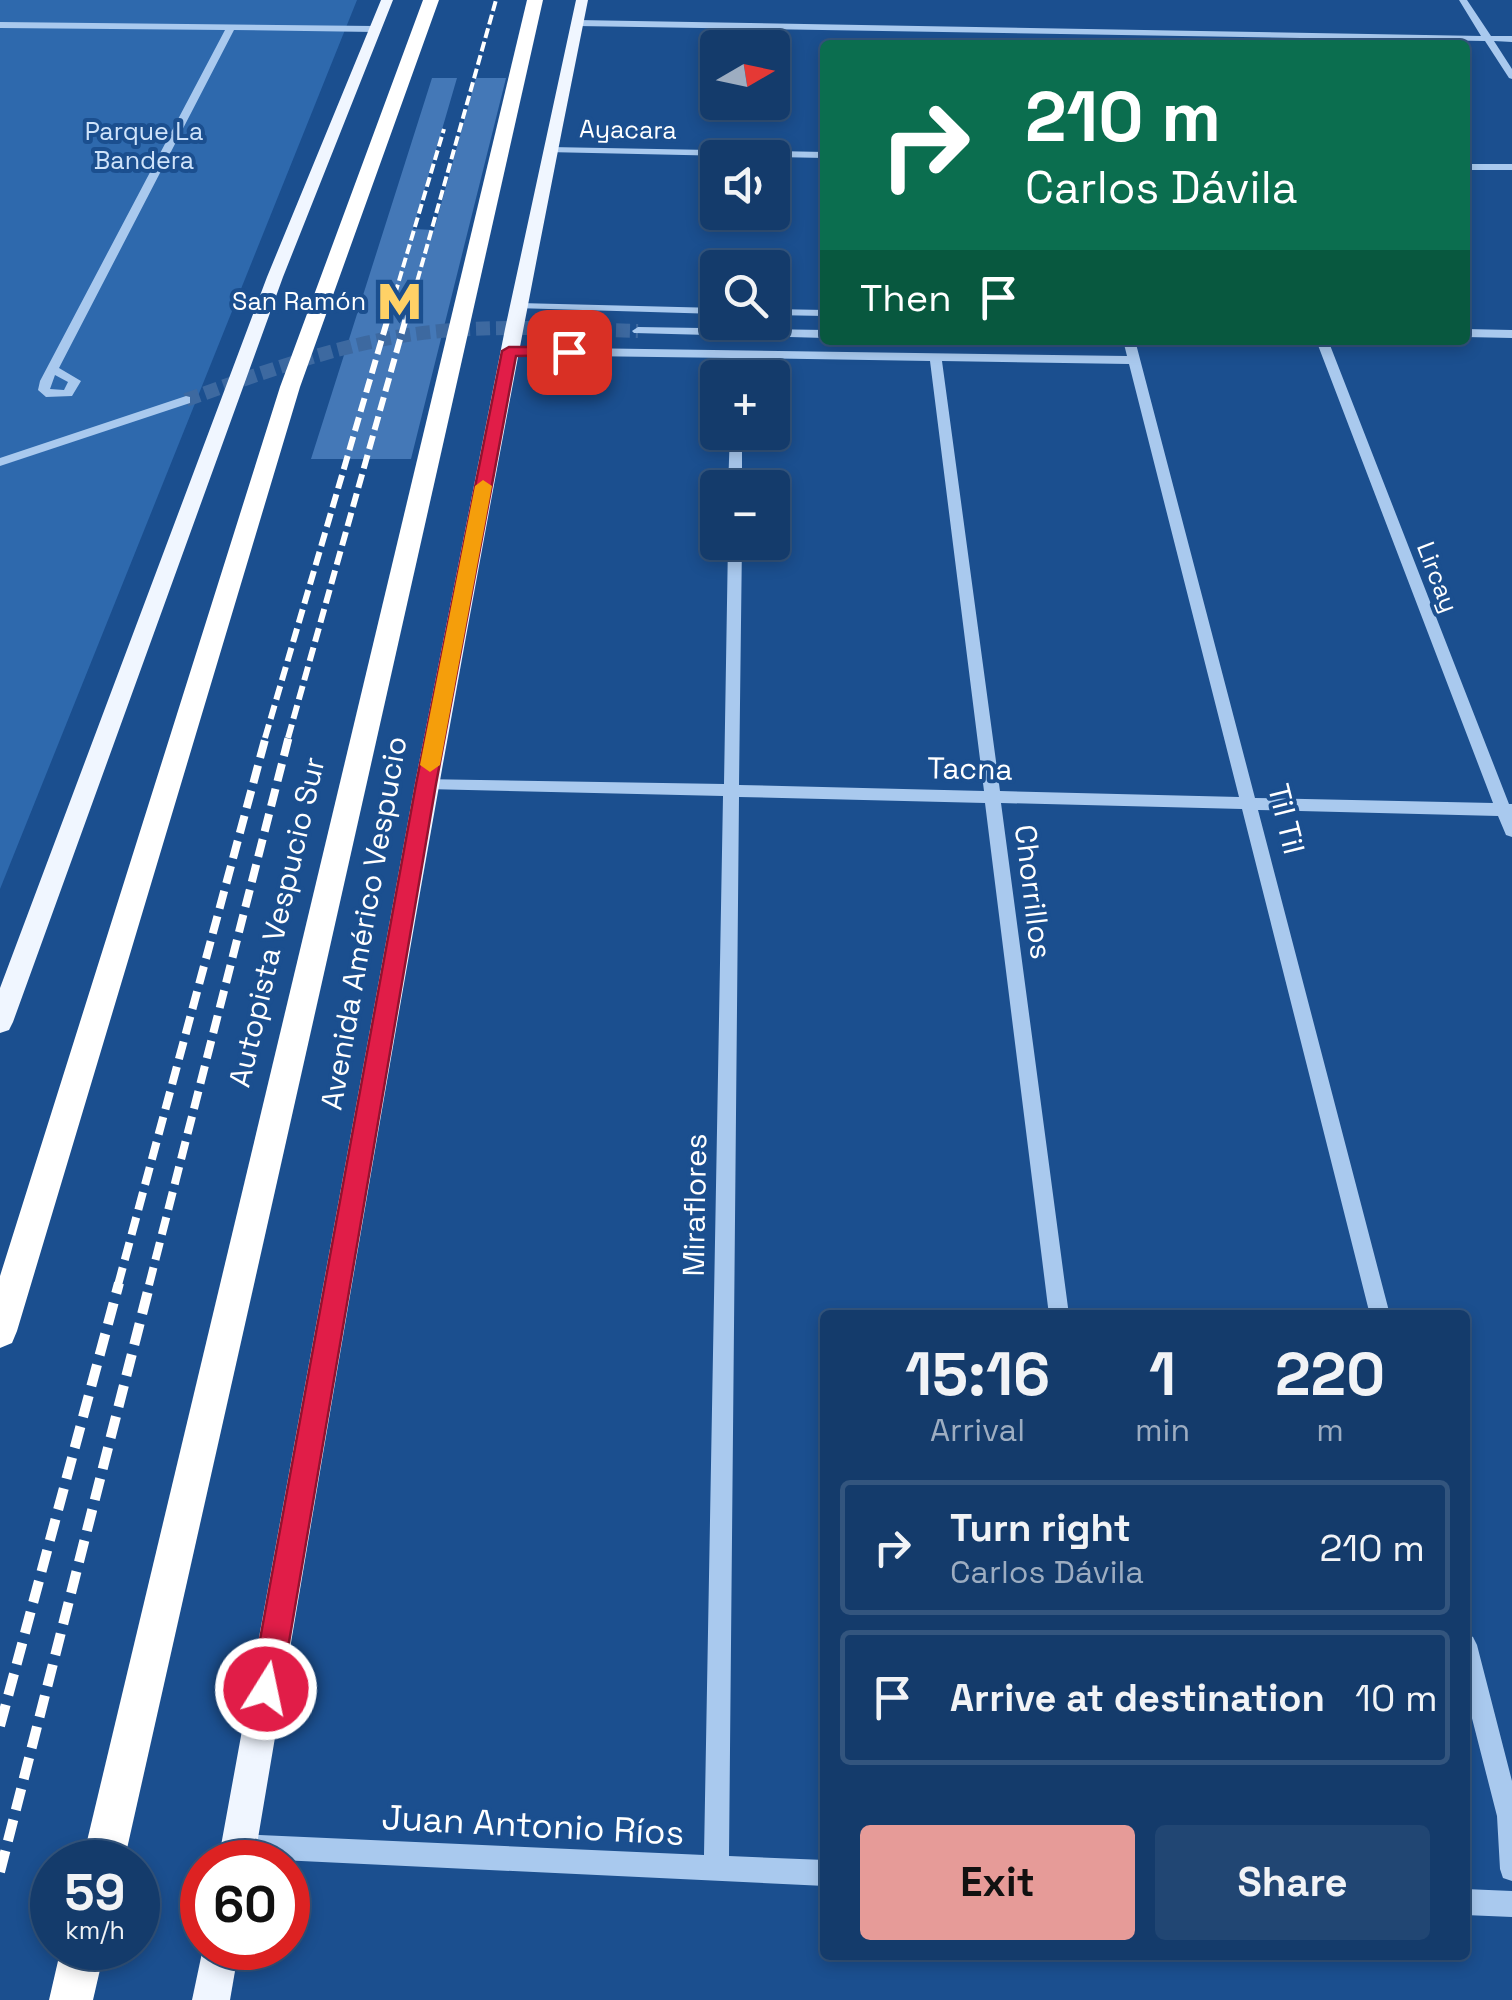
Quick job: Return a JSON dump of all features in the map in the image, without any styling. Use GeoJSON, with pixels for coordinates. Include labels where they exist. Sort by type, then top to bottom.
{"type":"FeatureCollection","features":[{"type":"Feature","properties":{"kind":"highway"},"geometry":{"type":"LineString","coordinates":[[0,1330],[290,387],[431,0]]}},
{"type":"Feature","properties":{"kind":"highway","name":"Autopista Vespucio Sur"},"geometry":{"type":"LineString","coordinates":[[109,1840],[535,0]]}},
{"type":"Feature","properties":{"kind":"highway"},"geometry":{"type":"LineString","coordinates":[[72,2000],[78,1970]]}},
{"type":"Feature","properties":{"kind":"highway"},"geometry":{"type":"LineString","coordinates":[[89,2000],[93,1970]]}},
{"type":"Feature","properties":{"kind":"main road"},"geometry":{"type":"LineString","coordinates":[[0,1022],[275,277],[387,0]]}},
{"type":"Feature","properties":{"kind":"main road","name":"Avenida Américo Vespucio"},"geometry":{"type":"LineString","coordinates":[[239,1840],[426,784],[579,12]]}},
{"type":"Feature","properties":{"kind":"main road"},"geometry":{"type":"LineString","coordinates":[[211,2000],[216,1970]]}},
{"type":"Feature","properties":{"kind":"street"},"geometry":{"type":"LineString","coordinates":[[1462,0],[1512,76]]}},
{"type":"Feature","properties":{"kind":"street"},"geometry":{"type":"LineString","coordinates":[[579,12],[1512,39]]}},
{"type":"Feature","properties":{"kind":"street"},"geometry":{"type":"LineString","coordinates":[[0,25],[374,29]]}},
{"type":"Feature","properties":{"kind":"street"},"geometry":{"type":"LineString","coordinates":[[52,369],[231,28]]}},
{"type":"Feature","properties":{"kind":"street","name":"Ayacara"},"geometry":{"type":"LineString","coordinates":[[550,150],[820,155]]}},
{"type":"Feature","properties":{"kind":"street"},"geometry":{"type":"LineString","coordinates":[[1470,167],[1512,168]]}},
{"type":"Feature","properties":{"kind":"street"},"geometry":{"type":"LineString","coordinates":[[518,306],[700,310]]}},
{"type":"Feature","properties":{"kind":"street"},"geometry":{"type":"LineString","coordinates":[[790,312],[820,313]]}},
{"type":"Feature","properties":{"kind":"street"},"geometry":{"type":"LineString","coordinates":[[638,331],[820,334]]}},
{"type":"Feature","properties":{"kind":"street"},"geometry":{"type":"LineString","coordinates":[[1470,334],[1510,338]]}},
{"type":"Feature","properties":{"kind":"street","name":"Til Til"},"geometry":{"type":"LineString","coordinates":[[1130,345],[1379,1310]]}},
{"type":"Feature","properties":{"kind":"street","name":"Lircay"},"geometry":{"type":"LineString","coordinates":[[1324,345],[1508,810],[1512,831]]}},
{"type":"Feature","properties":{"kind":"street"},"geometry":{"type":"LineString","coordinates":[[509,351],[1134,360]]}},
{"type":"Feature","properties":{"kind":"street"},"geometry":{"type":"LineString","coordinates":[[738,354],[738,360]]}},
{"type":"Feature","properties":{"kind":"street","name":"Chorrillos"},"geometry":{"type":"LineString","coordinates":[[936,357],[1059,1310]]}},
{"type":"Feature","properties":{"kind":"street"},"geometry":{"type":"LineString","coordinates":[[0,462],[186,400]]}},
{"type":"Feature","properties":{"kind":"street","name":"Miraflores"},"geometry":{"type":"LineString","coordinates":[[716,1868],[735,560]]}},
{"type":"Feature","properties":{"kind":"street","name":"Tacna"},"geometry":{"type":"LineString","coordinates":[[426,784],[1508,810]]}},
{"type":"Feature","properties":{"kind":"street"},"geometry":{"type":"LineString","coordinates":[[1470,1665],[1509,1816],[1512,1868]]}},
{"type":"Feature","properties":{"kind":"street","name":"Juan Antonio Ríos"},"geometry":{"type":"LineString","coordinates":[[310,1856],[820,1873]]}},
{"type":"Feature","properties":{"kind":"street"},"geometry":{"type":"LineString","coordinates":[[1470,1902],[1512,1904]]}},
{"type":"Feature","properties":{"kind":"green space","name":"Parque La Bandera"},"geometry":{"type":"Polygon","coordinates":[[[0,0],[357,0],[0,889],[0,0]]]}},
{"type":"Feature","properties":{"kind":"building"},"geometry":{"type":"Polygon","coordinates":[[[432,78],[457,78],[413,229],[434,230],[476,78],[506,78],[411,459],[311,459],[432,78]]]}},
{"type":"Feature","properties":{"kind":"tunnel"},"geometry":{"type":"LineString","coordinates":[[186,400],[328,353],[415,334],[499,328],[638,331]]}},
{"type":"Feature","properties":{"kind":"railway"},"geometry":{"type":"LineString","coordinates":[[406,321],[496,0]]}},
{"type":"Feature","properties":{"kind":"railway"},"geometry":{"type":"LineString","coordinates":[[387,321],[444,129]]}},
{"type":"Feature","properties":{"kind":"railway"},"geometry":{"type":"LineString","coordinates":[[265,738],[388,318]]}},
{"type":"Feature","properties":{"kind":"railway"},"geometry":{"type":"LineString","coordinates":[[288,738],[406,318]]}},
{"type":"Feature","properties":{"kind":"railway"},"geometry":{"type":"LineString","coordinates":[[118,1285],[266,736]]}},
{"type":"Feature","properties":{"kind":"railway"},"geometry":{"type":"LineString","coordinates":[[149,1285],[289,736]]}},
{"type":"Feature","properties":{"kind":"railway"},"geometry":{"type":"LineString","coordinates":[[0,1726],[119,1283]]}},
{"type":"Feature","properties":{"kind":"railway"},"geometry":{"type":"LineString","coordinates":[[0,1872],[150,1283]]}},
{"type":"Feature","properties":{"kind":"slow traffic"},"geometry":{"type":"LineString","coordinates":[[430,765],[483,486]]}},
{"type":"Feature","properties":{"kind":"place","name":"San Ramón"},"geometry":{"type":"Point","coordinates":[399,301]}},
{"type":"Feature","properties":{"kind":"route"},"geometry":{"type":"LineString","coordinates":[[266,1689],[426,784],[509,351],[569,352]]}}]}
